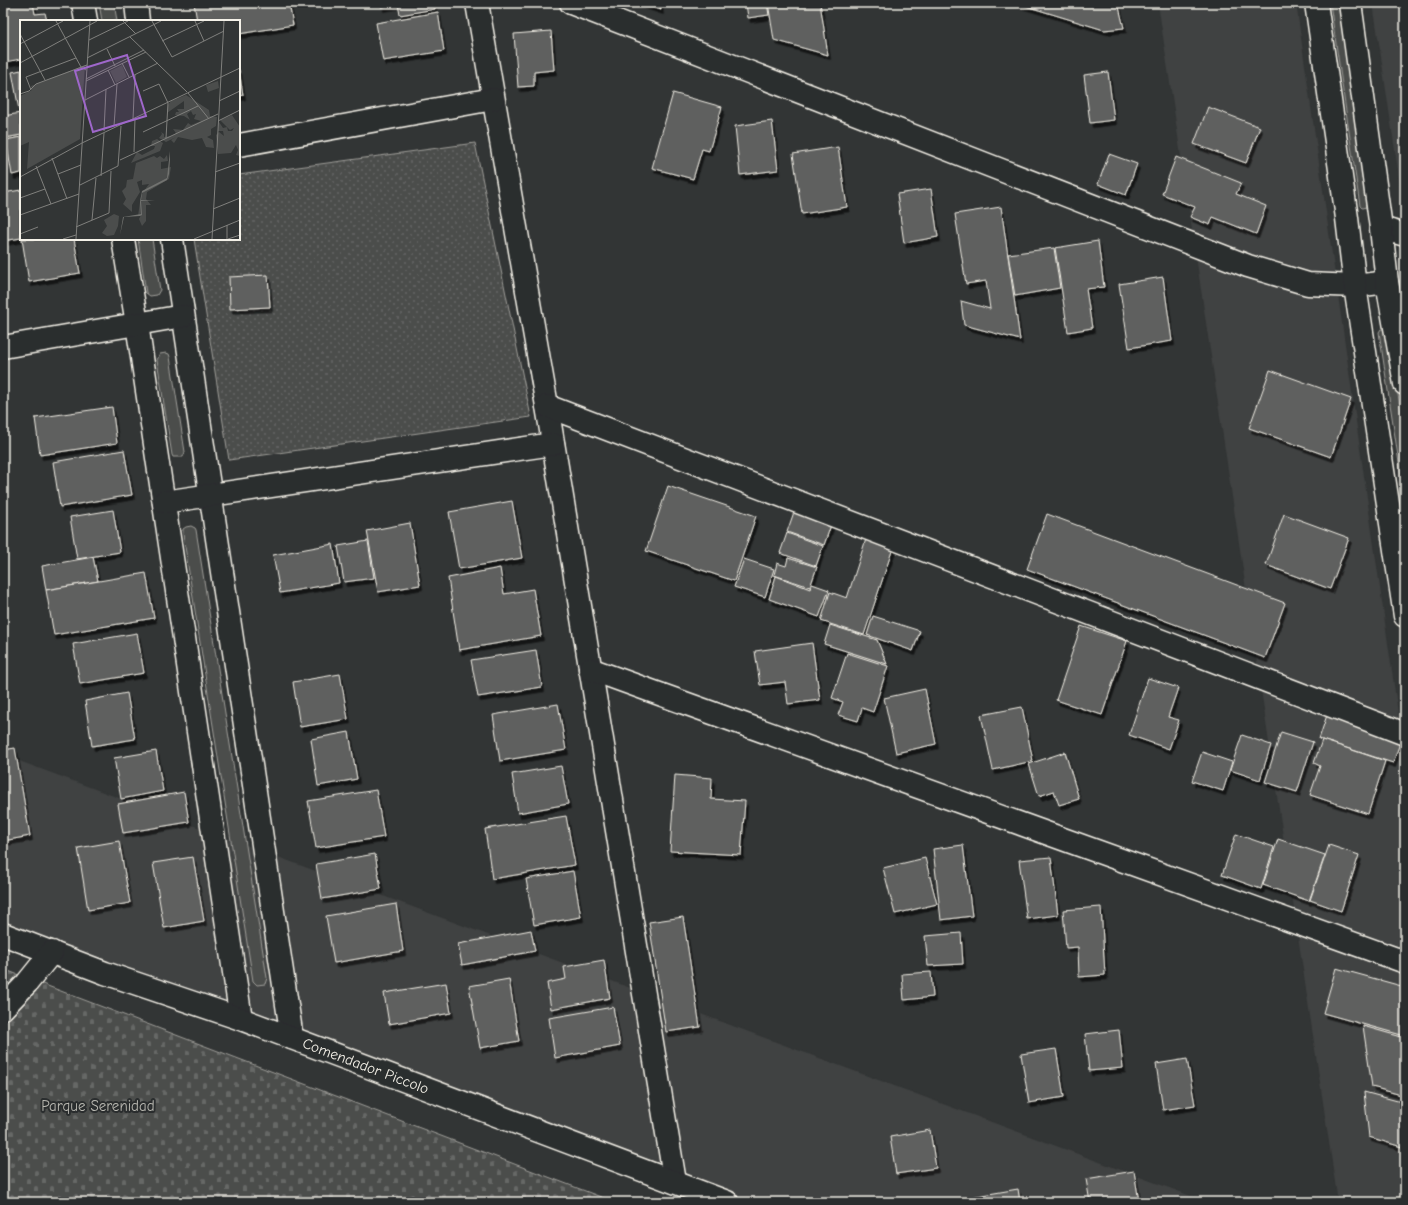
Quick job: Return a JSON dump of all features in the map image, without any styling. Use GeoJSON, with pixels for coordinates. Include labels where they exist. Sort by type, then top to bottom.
{"type":"FeatureCollection","features":[{"type":"Feature","properties":{"kind":"street"},"geometry":{"type":"LineString","coordinates":[[83,3],[86,20]]}},
{"type":"Feature","properties":{"kind":"street"},"geometry":{"type":"LineString","coordinates":[[136,3],[138,20]]}},
{"type":"Feature","properties":{"kind":"street"},"geometry":{"type":"LineString","coordinates":[[477,3],[548,406],[553,444],[675,1182]]}},
{"type":"Feature","properties":{"kind":"street"},"geometry":{"type":"LineString","coordinates":[[571,3],[1248,266],[1308,284],[1355,286],[1387,282]]}},
{"type":"Feature","properties":{"kind":"street"},"geometry":{"type":"LineString","coordinates":[[1316,3],[1348,218],[1355,286],[1405,616]]}},
{"type":"Feature","properties":{"kind":"street"},"geometry":{"type":"LineString","coordinates":[[1350,3],[1387,282],[1405,384]]}},
{"type":"Feature","properties":{"kind":"street"},"geometry":{"type":"LineString","coordinates":[[240,145],[493,99]]}},
{"type":"Feature","properties":{"kind":"street"},"geometry":{"type":"LineString","coordinates":[[1381,228],[1405,235]]}},
{"type":"Feature","properties":{"kind":"street"},"geometry":{"type":"LineString","coordinates":[[123,240],[241,1019]]}},
{"type":"Feature","properties":{"kind":"street"},"geometry":{"type":"LineString","coordinates":[[172,240],[292,1038]]}},
{"type":"Feature","properties":{"kind":"street"},"geometry":{"type":"LineString","coordinates":[[3,346],[183,316]]}},
{"type":"Feature","properties":{"kind":"street"},"geometry":{"type":"LineString","coordinates":[[548,406],[1405,734]]}},
{"type":"Feature","properties":{"kind":"street"},"geometry":{"type":"LineString","coordinates":[[164,502],[553,444]]}},
{"type":"Feature","properties":{"kind":"street"},"geometry":{"type":"LineString","coordinates":[[590,669],[1405,962]]}},
{"type":"Feature","properties":{"kind":"street","name":"Comendador Piccolo"},"geometry":{"type":"LineString","coordinates":[[3,934],[105,973],[241,1019],[727,1202]]}},
{"type":"Feature","properties":{"kind":"street"},"geometry":{"type":"LineString","coordinates":[[3,1008],[27,983],[52,952]]}},
{"type":"Feature","properties":{"kind":"shaded area"},"geometry":{"type":"Polygon","coordinates":[[[1158,3],[1296,3],[1405,762],[1405,1202],[1338,1202],[1158,3]]]}},
{"type":"Feature","properties":{"kind":"shaded area"},"geometry":{"type":"Polygon","coordinates":[[[1373,3],[1405,3],[1405,217],[1373,3]]]}},
{"type":"Feature","properties":{"kind":"shaded area"},"geometry":{"type":"Polygon","coordinates":[[[3,755],[1207,1202],[738,1202],[3,925],[3,755]]]}},
{"type":"Feature","properties":{"kind":"green space"},"geometry":{"type":"Polygon","coordinates":[[[99,3],[114,3],[117,20],[102,20],[99,3]]]}},
{"type":"Feature","properties":{"kind":"green space"},"geometry":{"type":"Polygon","coordinates":[[[1330,3],[1339,3],[1369,204],[1362,208],[1360,206],[1330,3]]]}},
{"type":"Feature","properties":{"kind":"green space"},"geometry":{"type":"Polygon","coordinates":[[[475,143],[531,417],[229,460],[194,240],[240,240],[240,175],[475,143]]]}},
{"type":"Feature","properties":{"kind":"green space"},"geometry":{"type":"Polygon","coordinates":[[[138,240],[152,240],[160,290],[157,295],[150,296],[146,293],[138,240]]]}},
{"type":"Feature","properties":{"kind":"green space"},"geometry":{"type":"Polygon","coordinates":[[[1381,329],[1386,329],[1388,331],[1405,439],[1405,502],[1379,332],[1381,329]]]}},
{"type":"Feature","properties":{"kind":"green space"},"geometry":{"type":"Polygon","coordinates":[[[160,354],[169,354],[170,357],[185,452],[183,457],[173,457],[172,455],[157,360],[160,354]]]}},
{"type":"Feature","properties":{"kind":"green space"},"geometry":{"type":"Polygon","coordinates":[[[191,526],[196,530],[267,978],[265,984],[257,985],[253,981],[183,534],[183,529],[191,526]]]}},
{"type":"Feature","properties":{"kind":"green space","name":"Parque Serenidad"},"geometry":{"type":"Polygon","coordinates":[[[3,969],[614,1202],[3,1202],[3,969]]]}},
{"type":"Feature","properties":{"kind":"building"},"geometry":{"type":"Polygon","coordinates":[[[33,3],[35,14],[45,13],[47,20],[20,20],[20,59],[5,62],[3,51],[3,4],[33,3]]]}},
{"type":"Feature","properties":{"kind":"building"},"geometry":{"type":"Polygon","coordinates":[[[194,3],[289,3],[293,25],[240,34],[240,20],[197,20],[194,3]]]}},
{"type":"Feature","properties":{"kind":"building"},"geometry":{"type":"Polygon","coordinates":[[[381,3],[434,3],[435,9],[400,15],[398,4],[381,7],[381,3]]]}},
{"type":"Feature","properties":{"kind":"building"},"geometry":{"type":"Polygon","coordinates":[[[640,3],[660,3],[661,10],[640,3]]]}},
{"type":"Feature","properties":{"kind":"building"},"geometry":{"type":"Polygon","coordinates":[[[746,3],[767,3],[769,15],[748,18],[746,3]]]}},
{"type":"Feature","properties":{"kind":"building"},"geometry":{"type":"Polygon","coordinates":[[[768,3],[820,3],[828,55],[774,40],[768,3]]]}},
{"type":"Feature","properties":{"kind":"building"},"geometry":{"type":"Polygon","coordinates":[[[1016,3],[1118,3],[1124,28],[1104,30],[1016,3]]]}},
{"type":"Feature","properties":{"kind":"building"},"geometry":{"type":"Polygon","coordinates":[[[438,12],[444,51],[383,61],[376,23],[438,12]]]}},
{"type":"Feature","properties":{"kind":"building"},"geometry":{"type":"Polygon","coordinates":[[[551,31],[554,70],[534,72],[534,86],[518,87],[514,34],[551,31]]]}},
{"type":"Feature","properties":{"kind":"building"},"geometry":{"type":"Polygon","coordinates":[[[20,70],[20,110],[19,110],[12,72],[20,70]]]}},
{"type":"Feature","properties":{"kind":"building"},"geometry":{"type":"Polygon","coordinates":[[[1108,72],[1114,120],[1090,123],[1084,75],[1108,72]]]}},
{"type":"Feature","properties":{"kind":"building"},"geometry":{"type":"Polygon","coordinates":[[[240,76],[243,95],[240,96],[240,76]]]}},
{"type":"Feature","properties":{"kind":"building"},"geometry":{"type":"Polygon","coordinates":[[[673,93],[722,107],[709,151],[702,149],[693,179],[652,168],[673,93]]]}},
{"type":"Feature","properties":{"kind":"building"},"geometry":{"type":"Polygon","coordinates":[[[1208,107],[1260,127],[1246,163],[1194,144],[1208,107]]]}},
{"type":"Feature","properties":{"kind":"building"},"geometry":{"type":"Polygon","coordinates":[[[20,113],[20,135],[5,138],[3,116],[20,113]]]}},
{"type":"Feature","properties":{"kind":"building"},"geometry":{"type":"Polygon","coordinates":[[[772,121],[778,170],[740,175],[735,126],[772,121]]]}},
{"type":"Feature","properties":{"kind":"building"},"geometry":{"type":"Polygon","coordinates":[[[20,137],[20,173],[12,175],[6,140],[20,137]]]}},
{"type":"Feature","properties":{"kind":"building"},"geometry":{"type":"Polygon","coordinates":[[[838,147],[847,207],[802,214],[793,154],[838,147]]]}},
{"type":"Feature","properties":{"kind":"building"},"geometry":{"type":"Polygon","coordinates":[[[1109,154],[1137,164],[1126,195],[1098,184],[1109,154]]]}},
{"type":"Feature","properties":{"kind":"building"},"geometry":{"type":"Polygon","coordinates":[[[1176,157],[1241,183],[1236,194],[1266,206],[1256,234],[1213,217],[1210,225],[1190,217],[1195,207],[1162,194],[1176,157]]]}},
{"type":"Feature","properties":{"kind":"building"},"geometry":{"type":"Polygon","coordinates":[[[931,189],[938,237],[904,243],[897,194],[931,189]]]}},
{"type":"Feature","properties":{"kind":"building"},"geometry":{"type":"Polygon","coordinates":[[[20,190],[20,238],[3,241],[3,193],[20,190]]]}},
{"type":"Feature","properties":{"kind":"building"},"geometry":{"type":"Polygon","coordinates":[[[1001,207],[1020,340],[964,325],[961,301],[990,309],[986,281],[966,284],[955,214],[1001,207]]]}},
{"type":"Feature","properties":{"kind":"building"},"geometry":{"type":"Polygon","coordinates":[[[22,240],[74,240],[80,273],[29,282],[22,240]]]}},
{"type":"Feature","properties":{"kind":"building"},"geometry":{"type":"Polygon","coordinates":[[[1098,241],[1104,287],[1086,289],[1092,328],[1068,332],[1055,248],[1098,241]]]}},
{"type":"Feature","properties":{"kind":"building"},"geometry":{"type":"Polygon","coordinates":[[[1054,248],[1060,288],[1015,296],[1008,254],[1054,248]]]}},
{"type":"Feature","properties":{"kind":"building"},"geometry":{"type":"Polygon","coordinates":[[[268,275],[270,307],[230,309],[229,277],[268,275]]]}},
{"type":"Feature","properties":{"kind":"building"},"geometry":{"type":"Polygon","coordinates":[[[1163,277],[1172,341],[1129,348],[1119,284],[1163,277]]]}},
{"type":"Feature","properties":{"kind":"building"},"geometry":{"type":"Polygon","coordinates":[[[1270,370],[1351,399],[1331,457],[1249,428],[1270,370]]]}},
{"type":"Feature","properties":{"kind":"building"},"geometry":{"type":"Polygon","coordinates":[[[112,407],[117,443],[40,455],[35,418],[112,407]]]}},
{"type":"Feature","properties":{"kind":"building"},"geometry":{"type":"Polygon","coordinates":[[[124,450],[132,495],[60,507],[53,462],[124,450]]]}},
{"type":"Feature","properties":{"kind":"building"},"geometry":{"type":"Polygon","coordinates":[[[668,486],[756,516],[734,581],[646,551],[668,486]]]}},
{"type":"Feature","properties":{"kind":"building"},"geometry":{"type":"Polygon","coordinates":[[[512,501],[522,558],[459,569],[449,512],[512,501]]]}},
{"type":"Feature","properties":{"kind":"building"},"geometry":{"type":"Polygon","coordinates":[[[113,510],[120,552],[77,559],[70,517],[113,510]]]}},
{"type":"Feature","properties":{"kind":"building"},"geometry":{"type":"Polygon","coordinates":[[[794,512],[831,525],[824,545],[787,532],[794,512]]]}},
{"type":"Feature","properties":{"kind":"building"},"geometry":{"type":"Polygon","coordinates":[[[1047,514],[1285,603],[1265,658],[1027,569],[1047,514]]]}},
{"type":"Feature","properties":{"kind":"building"},"geometry":{"type":"Polygon","coordinates":[[[1284,514],[1349,538],[1330,589],[1266,565],[1284,514]]]}},
{"type":"Feature","properties":{"kind":"building"},"geometry":{"type":"Polygon","coordinates":[[[410,523],[420,585],[378,592],[367,531],[410,523]]]}},
{"type":"Feature","properties":{"kind":"building"},"geometry":{"type":"Polygon","coordinates":[[[787,533],[823,546],[816,566],[780,553],[787,533]]]}},
{"type":"Feature","properties":{"kind":"building"},"geometry":{"type":"Polygon","coordinates":[[[866,539],[893,548],[864,635],[821,621],[830,592],[847,598],[866,539]]]}},
{"type":"Feature","properties":{"kind":"building"},"geometry":{"type":"Polygon","coordinates":[[[368,541],[374,578],[344,582],[338,546],[368,541]]]}},
{"type":"Feature","properties":{"kind":"building"},"geometry":{"type":"Polygon","coordinates":[[[333,544],[339,583],[280,593],[273,555],[333,544]]]}},
{"type":"Feature","properties":{"kind":"building"},"geometry":{"type":"Polygon","coordinates":[[[93,557],[98,581],[46,590],[42,566],[93,557]]]}},
{"type":"Feature","properties":{"kind":"building"},"geometry":{"type":"Polygon","coordinates":[[[788,558],[817,567],[810,587],[774,575],[777,563],[786,566],[788,558]]]}},
{"type":"Feature","properties":{"kind":"building"},"geometry":{"type":"Polygon","coordinates":[[[744,559],[774,569],[765,597],[734,587],[744,559]]]}},
{"type":"Feature","properties":{"kind":"building"},"geometry":{"type":"Polygon","coordinates":[[[500,568],[504,594],[533,589],[541,636],[459,650],[448,578],[500,568]]]}},
{"type":"Feature","properties":{"kind":"building"},"geometry":{"type":"Polygon","coordinates":[[[146,573],[154,618],[54,635],[46,590],[146,573]]]}},
{"type":"Feature","properties":{"kind":"building"},"geometry":{"type":"Polygon","coordinates":[[[776,576],[810,589],[812,584],[829,590],[819,617],[769,599],[776,576]]]}},
{"type":"Feature","properties":{"kind":"building"},"geometry":{"type":"Polygon","coordinates":[[[873,616],[920,631],[913,651],[867,635],[873,616]]]}},
{"type":"Feature","properties":{"kind":"building"},"geometry":{"type":"Polygon","coordinates":[[[830,625],[877,640],[887,664],[824,644],[830,625]]]}},
{"type":"Feature","properties":{"kind":"building"},"geometry":{"type":"Polygon","coordinates":[[[1081,626],[1127,641],[1102,715],[1056,700],[1081,626]]]}},
{"type":"Feature","properties":{"kind":"building"},"geometry":{"type":"Polygon","coordinates":[[[137,633],[144,673],[80,684],[73,644],[137,633]]]}},
{"type":"Feature","properties":{"kind":"building"},"geometry":{"type":"Polygon","coordinates":[[[812,643],[820,700],[788,704],[785,682],[760,685],[755,651],[812,643]]]}},
{"type":"Feature","properties":{"kind":"building"},"geometry":{"type":"Polygon","coordinates":[[[536,650],[542,687],[478,697],[471,660],[536,650]]]}},
{"type":"Feature","properties":{"kind":"building"},"geometry":{"type":"Polygon","coordinates":[[[847,653],[888,666],[873,712],[862,708],[858,721],[838,715],[843,702],[832,698],[847,653]]]}},
{"type":"Feature","properties":{"kind":"building"},"geometry":{"type":"Polygon","coordinates":[[[340,674],[348,719],[300,727],[293,682],[340,674]]]}},
{"type":"Feature","properties":{"kind":"building"},"geometry":{"type":"Polygon","coordinates":[[[1148,678],[1178,688],[1168,717],[1179,720],[1169,749],[1129,735],[1148,678]]]}},
{"type":"Feature","properties":{"kind":"building"},"geometry":{"type":"Polygon","coordinates":[[[925,689],[936,744],[896,753],[884,698],[925,689]]]}},
{"type":"Feature","properties":{"kind":"building"},"geometry":{"type":"Polygon","coordinates":[[[127,693],[135,739],[92,746],[85,701],[127,693]]]}},
{"type":"Feature","properties":{"kind":"building"},"geometry":{"type":"Polygon","coordinates":[[[558,704],[566,750],[500,761],[493,715],[558,704]]]}},
{"type":"Feature","properties":{"kind":"building"},"geometry":{"type":"Polygon","coordinates":[[[1022,707],[1033,761],[993,770],[981,715],[1022,707]]]}},
{"type":"Feature","properties":{"kind":"building"},"geometry":{"type":"Polygon","coordinates":[[[1327,715],[1401,740],[1393,763],[1319,739],[1327,715]]]}},
{"type":"Feature","properties":{"kind":"building"},"geometry":{"type":"Polygon","coordinates":[[[349,732],[357,779],[318,786],[311,739],[349,732]]]}},
{"type":"Feature","properties":{"kind":"building"},"geometry":{"type":"Polygon","coordinates":[[[1281,732],[1313,742],[1297,792],[1265,782],[1281,732]]]}},
{"type":"Feature","properties":{"kind":"building"},"geometry":{"type":"Polygon","coordinates":[[[1242,735],[1271,745],[1260,780],[1230,770],[1242,735]]]}},
{"type":"Feature","properties":{"kind":"building"},"geometry":{"type":"Polygon","coordinates":[[[1322,740],[1385,761],[1368,814],[1310,795],[1320,766],[1314,763],[1322,740]]]}},
{"type":"Feature","properties":{"kind":"building"},"geometry":{"type":"Polygon","coordinates":[[[15,748],[30,836],[3,841],[3,750],[15,748]]]}},
{"type":"Feature","properties":{"kind":"building"},"geometry":{"type":"Polygon","coordinates":[[[156,751],[163,791],[121,799],[114,758],[156,751]]]}},
{"type":"Feature","properties":{"kind":"building"},"geometry":{"type":"Polygon","coordinates":[[[1065,752],[1079,799],[1059,805],[1054,791],[1039,796],[1029,764],[1065,752]]]}},
{"type":"Feature","properties":{"kind":"building"},"geometry":{"type":"Polygon","coordinates":[[[1202,752],[1232,762],[1223,791],[1192,781],[1202,752]]]}},
{"type":"Feature","properties":{"kind":"building"},"geometry":{"type":"Polygon","coordinates":[[[561,766],[568,804],[518,813],[512,774],[561,766]]]}},
{"type":"Feature","properties":{"kind":"building"},"geometry":{"type":"Polygon","coordinates":[[[675,775],[712,778],[711,799],[745,801],[741,855],[670,851],[675,775]]]}},
{"type":"Feature","properties":{"kind":"building"},"geometry":{"type":"Polygon","coordinates":[[[376,790],[384,837],[316,848],[308,801],[376,790]]]}},
{"type":"Feature","properties":{"kind":"building"},"geometry":{"type":"Polygon","coordinates":[[[184,792],[189,822],[123,833],[118,804],[184,792]]]}},
{"type":"Feature","properties":{"kind":"building"},"geometry":{"type":"Polygon","coordinates":[[[566,816],[575,865],[492,879],[485,829],[566,816]]]}},
{"type":"Feature","properties":{"kind":"building"},"geometry":{"type":"Polygon","coordinates":[[[1236,834],[1274,847],[1261,889],[1222,875],[1236,834]]]}},
{"type":"Feature","properties":{"kind":"building"},"geometry":{"type":"Polygon","coordinates":[[[1278,839],[1325,855],[1309,901],[1263,885],[1278,839]]]}},
{"type":"Feature","properties":{"kind":"building"},"geometry":{"type":"Polygon","coordinates":[[[119,841],[130,903],[88,910],[78,848],[119,841]]]}},
{"type":"Feature","properties":{"kind":"building"},"geometry":{"type":"Polygon","coordinates":[[[963,845],[972,916],[941,920],[933,849],[963,845]]]}},
{"type":"Feature","properties":{"kind":"building"},"geometry":{"type":"Polygon","coordinates":[[[1329,845],[1359,855],[1341,911],[1310,900],[1329,845]]]}},
{"type":"Feature","properties":{"kind":"building"},"geometry":{"type":"Polygon","coordinates":[[[375,854],[381,889],[322,899],[316,864],[375,854]]]}},
{"type":"Feature","properties":{"kind":"building"},"geometry":{"type":"Polygon","coordinates":[[[193,857],[204,921],[164,928],[153,863],[193,857]]]}},
{"type":"Feature","properties":{"kind":"building"},"geometry":{"type":"Polygon","coordinates":[[[1051,857],[1058,915],[1027,919],[1019,860],[1051,857]]]}},
{"type":"Feature","properties":{"kind":"building"},"geometry":{"type":"Polygon","coordinates":[[[925,858],[937,904],[895,914],[883,868],[925,858]]]}},
{"type":"Feature","properties":{"kind":"building"},"geometry":{"type":"Polygon","coordinates":[[[573,871],[581,917],[534,925],[526,879],[573,871]]]}},
{"type":"Feature","properties":{"kind":"building"},"geometry":{"type":"Polygon","coordinates":[[[396,904],[403,951],[334,963],[326,916],[396,904]]]}},
{"type":"Feature","properties":{"kind":"building"},"geometry":{"type":"Polygon","coordinates":[[[1101,907],[1105,975],[1079,977],[1078,947],[1066,948],[1063,910],[1101,907]]]}},
{"type":"Feature","properties":{"kind":"building"},"geometry":{"type":"Polygon","coordinates":[[[683,917],[700,1027],[666,1032],[649,922],[683,917]]]}},
{"type":"Feature","properties":{"kind":"building"},"geometry":{"type":"Polygon","coordinates":[[[531,930],[535,951],[462,965],[458,944],[531,930]]]}},
{"type":"Feature","properties":{"kind":"building"},"geometry":{"type":"Polygon","coordinates":[[[961,933],[963,964],[928,966],[925,936],[961,933]]]}},
{"type":"Feature","properties":{"kind":"building"},"geometry":{"type":"Polygon","coordinates":[[[604,960],[610,998],[551,1009],[547,983],[566,979],[564,967],[604,960]]]}},
{"type":"Feature","properties":{"kind":"building"},"geometry":{"type":"Polygon","coordinates":[[[1336,968],[1405,987],[1405,1036],[1323,1013],[1336,968]]]}},
{"type":"Feature","properties":{"kind":"building"},"geometry":{"type":"Polygon","coordinates":[[[931,972],[933,997],[904,1000],[902,974],[931,972]]]}},
{"type":"Feature","properties":{"kind":"building"},"geometry":{"type":"Polygon","coordinates":[[[509,979],[519,1041],[480,1048],[469,986],[509,979]]]}},
{"type":"Feature","properties":{"kind":"building"},"geometry":{"type":"Polygon","coordinates":[[[446,983],[451,1013],[389,1024],[384,993],[446,983]]]}},
{"type":"Feature","properties":{"kind":"building"},"geometry":{"type":"Polygon","coordinates":[[[613,1007],[620,1046],[555,1058],[549,1018],[613,1007]]]}},
{"type":"Feature","properties":{"kind":"building"},"geometry":{"type":"Polygon","coordinates":[[[1363,1026],[1405,1038],[1405,1096],[1372,1087],[1363,1026]]]}},
{"type":"Feature","properties":{"kind":"building"},"geometry":{"type":"Polygon","coordinates":[[[1119,1030],[1123,1068],[1089,1071],[1085,1034],[1119,1030]]]}},
{"type":"Feature","properties":{"kind":"building"},"geometry":{"type":"Polygon","coordinates":[[[1056,1049],[1064,1097],[1029,1103],[1021,1054],[1056,1049]]]}},
{"type":"Feature","properties":{"kind":"building"},"geometry":{"type":"Polygon","coordinates":[[[1187,1059],[1195,1105],[1163,1110],[1156,1064],[1187,1059]]]}},
{"type":"Feature","properties":{"kind":"building"},"geometry":{"type":"Polygon","coordinates":[[[1364,1092],[1405,1103],[1405,1148],[1369,1137],[1364,1092]]]}},
{"type":"Feature","properties":{"kind":"building"},"geometry":{"type":"Polygon","coordinates":[[[930,1130],[936,1168],[896,1174],[890,1137],[930,1130]]]}},
{"type":"Feature","properties":{"kind":"building"},"geometry":{"type":"Polygon","coordinates":[[[1134,1171],[1139,1202],[1090,1202],[1086,1179],[1134,1171]]]}},
{"type":"Feature","properties":{"kind":"building"},"geometry":{"type":"Polygon","coordinates":[[[1018,1189],[1020,1202],[972,1202],[971,1197],[1018,1189]]]}}]}
